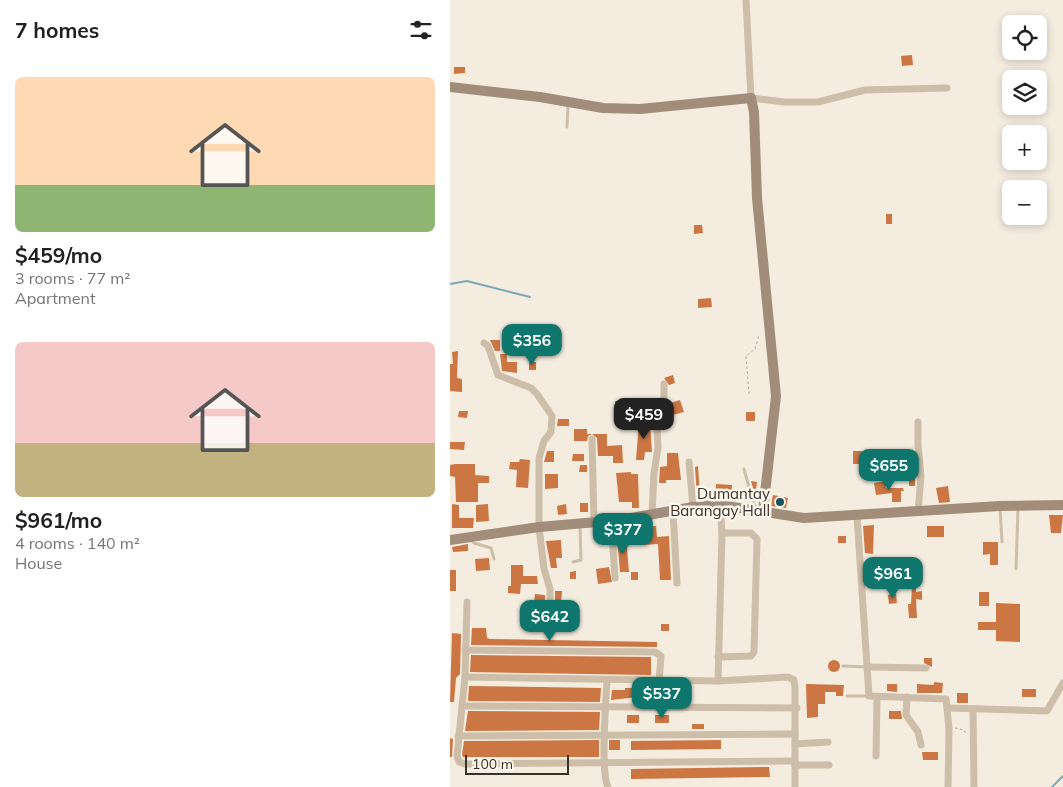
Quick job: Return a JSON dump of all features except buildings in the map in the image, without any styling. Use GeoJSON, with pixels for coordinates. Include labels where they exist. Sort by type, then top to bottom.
{"type":"FeatureCollection","features":[{"type":"Feature","properties":{"kind":"street"},"geometry":{"type":"LineString","coordinates":[[746,0],[751,98],[754,112],[757,198],[776,396],[759,510]]}},
{"type":"Feature","properties":{"kind":"street"},"geometry":{"type":"LineString","coordinates":[[450,87],[540,97],[568,104],[603,108],[640,109],[751,98],[784,102],[818,102],[865,90],[947,88]]}},
{"type":"Feature","properties":{"kind":"street"},"geometry":{"type":"LineString","coordinates":[[484,343],[488,346],[498,375],[531,388],[552,416],[551,432],[544,441],[539,458],[539,527],[544,569],[550,589],[550,605]]}},
{"type":"Feature","properties":{"kind":"street"},"geometry":{"type":"LineString","coordinates":[[652,514],[654,473],[658,448],[657,425],[664,397],[664,384]]}},
{"type":"Feature","properties":{"kind":"street"},"geometry":{"type":"LineString","coordinates":[[918,422],[921,476],[918,512]]}},
{"type":"Feature","properties":{"kind":"street"},"geometry":{"type":"LineString","coordinates":[[592,439],[594,522]]}},
{"type":"Feature","properties":{"kind":"street"},"geometry":{"type":"LineString","coordinates":[[688,462],[693,507]]}},
{"type":"Feature","properties":{"kind":"street"},"geometry":{"type":"LineString","coordinates":[[718,681],[722,533],[720,505]]}},
{"type":"Feature","properties":{"kind":"street"},"geometry":{"type":"LineString","coordinates":[[450,540],[469,536],[616,520],[693,507],[720,505],[804,518],[1000,506],[1063,505]]}},
{"type":"Feature","properties":{"kind":"street"},"geometry":{"type":"LineString","coordinates":[[673,511],[677,584]]}},
{"type":"Feature","properties":{"kind":"street"},"geometry":{"type":"LineString","coordinates":[[857,516],[869,696],[946,699],[949,729],[948,787]]}},
{"type":"Feature","properties":{"kind":"street"},"geometry":{"type":"LineString","coordinates":[[615,578],[616,520]]}},
{"type":"Feature","properties":{"kind":"street"},"geometry":{"type":"LineString","coordinates":[[718,657],[751,656],[754,642],[757,539],[751,533],[722,533]]}},
{"type":"Feature","properties":{"kind":"street"},"geometry":{"type":"LineString","coordinates":[[467,602],[465,677],[457,756],[460,762],[465,764],[605,762],[795,763],[829,765]]}},
{"type":"Feature","properties":{"kind":"street"},"geometry":{"type":"LineString","coordinates":[[465,650],[655,652],[661,656],[659,681]]}},
{"type":"Feature","properties":{"kind":"street"},"geometry":{"type":"LineString","coordinates":[[868,667],[926,668]]}},
{"type":"Feature","properties":{"kind":"street"},"geometry":{"type":"LineString","coordinates":[[465,677],[659,681],[718,681],[788,677],[794,680],[797,708],[795,787]]}},
{"type":"Feature","properties":{"kind":"street"},"geometry":{"type":"LineString","coordinates":[[607,680],[605,762],[608,787]]}},
{"type":"Feature","properties":{"kind":"street"},"geometry":{"type":"LineString","coordinates":[[948,708],[1047,711],[1063,683]]}},
{"type":"Feature","properties":{"kind":"street"},"geometry":{"type":"LineString","coordinates":[[876,756],[877,697]]}},
{"type":"Feature","properties":{"kind":"street"},"geometry":{"type":"LineString","coordinates":[[906,697],[906,715],[918,732],[922,745]]}},
{"type":"Feature","properties":{"kind":"street"},"geometry":{"type":"LineString","coordinates":[[462,706],[797,708]]}},
{"type":"Feature","properties":{"kind":"street"},"geometry":{"type":"LineString","coordinates":[[973,709],[974,787]]}},
{"type":"Feature","properties":{"kind":"street"},"geometry":{"type":"LineString","coordinates":[[458,736],[796,734]]}},
{"type":"Feature","properties":{"kind":"street"},"geometry":{"type":"LineString","coordinates":[[796,744],[828,742]]}},
{"type":"Feature","properties":{"kind":"lane"},"geometry":{"type":"LineString","coordinates":[[566,127],[568,104]]}},
{"type":"Feature","properties":{"kind":"lane"},"geometry":{"type":"LineString","coordinates":[[744,470],[759,510]]}},
{"type":"Feature","properties":{"kind":"lane"},"geometry":{"type":"LineString","coordinates":[[1000,506],[1002,542]]}},
{"type":"Feature","properties":{"kind":"lane"},"geometry":{"type":"LineString","coordinates":[[1016,570],[1018,506]]}},
{"type":"Feature","properties":{"kind":"lane"},"geometry":{"type":"LineString","coordinates":[[616,520],[620,532]]}},
{"type":"Feature","properties":{"kind":"lane"},"geometry":{"type":"LineString","coordinates":[[574,562],[581,560],[580,524]]}},
{"type":"Feature","properties":{"kind":"lane"},"geometry":{"type":"LineString","coordinates":[[469,536],[474,543],[492,548],[494,559]]}},
{"type":"Feature","properties":{"kind":"lane"},"geometry":{"type":"LineString","coordinates":[[843,666],[868,667]]}},
{"type":"Feature","properties":{"kind":"lane"},"geometry":{"type":"LineString","coordinates":[[846,696],[869,696]]}},
{"type":"Feature","properties":{"kind":"path"},"geometry":{"type":"LineString","coordinates":[[749,394],[746,356],[755,349],[759,335]]}},
{"type":"Feature","properties":{"kind":"path"},"geometry":{"type":"LineString","coordinates":[[949,729],[957,728],[964,730],[973,748]]}},
{"type":"Feature","properties":{"kind":"waterway"},"geometry":{"type":"LineString","coordinates":[[450,284],[467,281],[530,297]]}},
{"type":"Feature","properties":{"kind":"waterway"},"geometry":{"type":"LineString","coordinates":[[1052,787],[1063,776]]}},
{"type":"Feature","properties":{"kind":"place","name":"Dumantay Barangay Hall"},"geometry":{"type":"Point","coordinates":[780,502]}}]}
